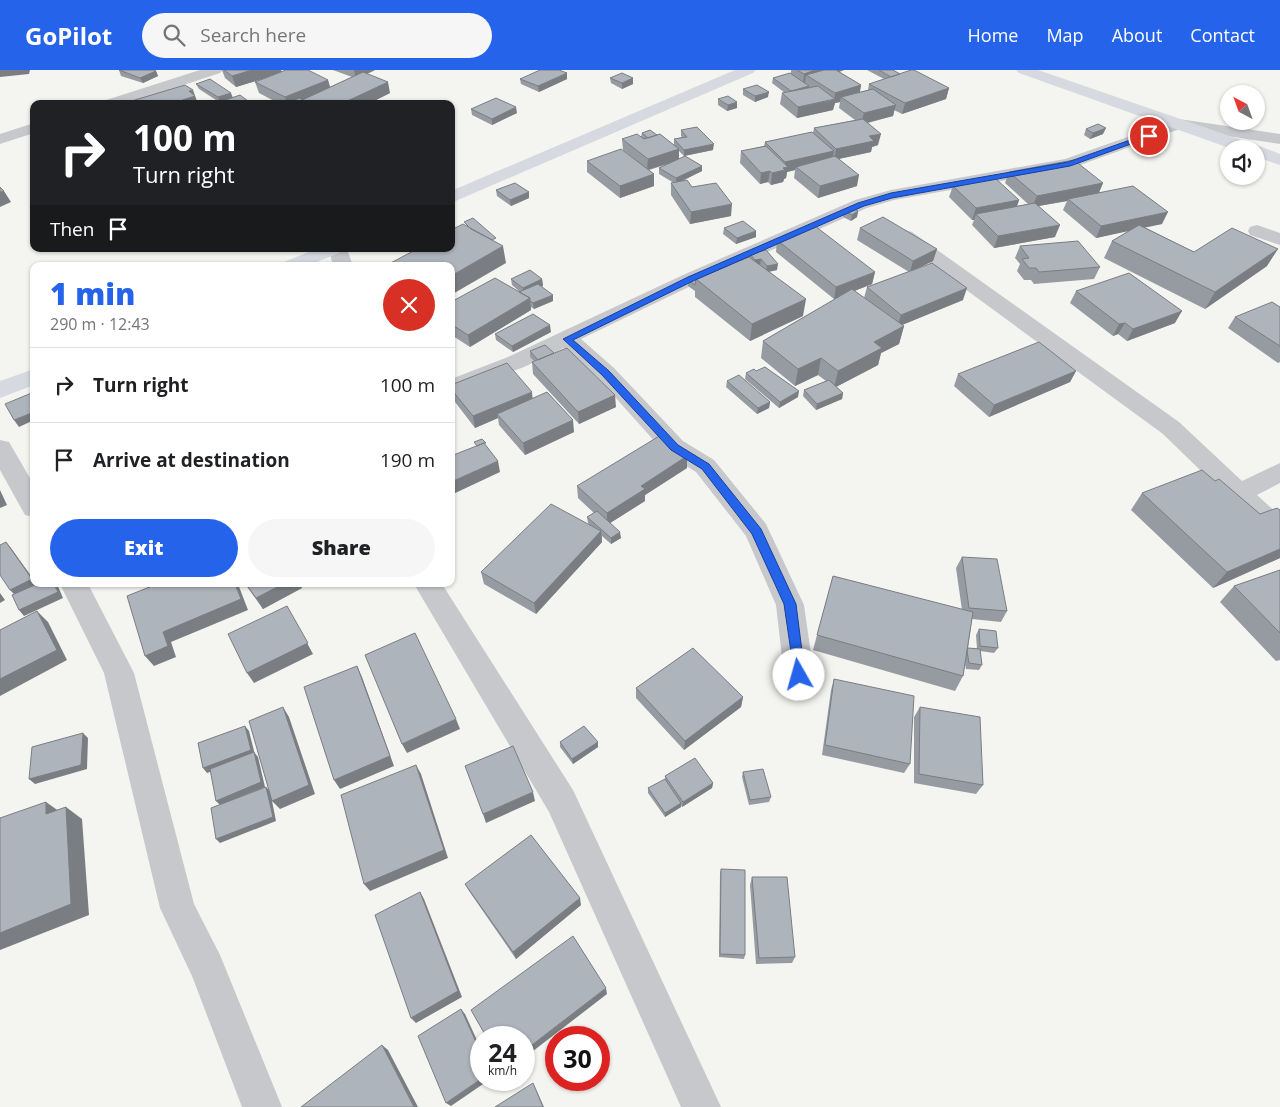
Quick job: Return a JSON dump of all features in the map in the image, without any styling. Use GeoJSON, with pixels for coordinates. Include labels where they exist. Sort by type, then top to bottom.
{"type":"FeatureCollection","features":[{"type":"Feature","properties":{"kind":"main road"},"geometry":{"type":"LineString","coordinates":[[455,196],[748,70]]}},
{"type":"Feature","properties":{"kind":"main road"},"geometry":{"type":"LineString","coordinates":[[1024,70],[1224,140]]}},
{"type":"Feature","properties":{"kind":"main road"},"geometry":{"type":"LineString","coordinates":[[1265,154],[1280,160]]}},
{"type":"Feature","properties":{"kind":"main road"},"geometry":{"type":"LineString","coordinates":[[301,262],[325,252]]}},
{"type":"Feature","properties":{"kind":"main road"},"geometry":{"type":"LineString","coordinates":[[0,390],[30,378]]}},
{"type":"Feature","properties":{"kind":"street"},"geometry":{"type":"LineString","coordinates":[[121,100],[215,70]]}},
{"type":"Feature","properties":{"kind":"street"},"geometry":{"type":"LineString","coordinates":[[455,385],[516,362],[690,279],[861,204],[891,196],[1070,164],[1179,124],[1280,139]]}},
{"type":"Feature","properties":{"kind":"street"},"geometry":{"type":"LineString","coordinates":[[0,139],[30,129]]}},
{"type":"Feature","properties":{"kind":"street"},"geometry":{"type":"LineString","coordinates":[[861,204],[1171,428],[1280,532]]}},
{"type":"Feature","properties":{"kind":"street"},"geometry":{"type":"LineString","coordinates":[[1257,231],[1280,239]]}},
{"type":"Feature","properties":{"kind":"street"},"geometry":{"type":"LineString","coordinates":[[567,339],[606,373],[674,447],[705,466],[757,532],[790,604],[799,675]]}},
{"type":"Feature","properties":{"kind":"street"},"geometry":{"type":"LineString","coordinates":[[0,448],[30,501]]}},
{"type":"Feature","properties":{"kind":"street"},"geometry":{"type":"LineString","coordinates":[[1240,494],[1280,472]]}},
{"type":"Feature","properties":{"kind":"street"},"geometry":{"type":"LineString","coordinates":[[76,587],[119,673],[178,908],[206,968],[262,1107]]}},
{"type":"Feature","properties":{"kind":"street"},"geometry":{"type":"LineString","coordinates":[[430,587],[561,801],[701,1107]]}},
{"type":"Feature","properties":{"kind":"building"},"geometry":{"type":"Polygon","coordinates":[[[119,70],[154,70],[156,71],[140,78],[119,70]]]}},
{"type":"Feature","properties":{"kind":"building"},"geometry":{"type":"Polygon","coordinates":[[[224,70],[252,70],[232,76],[224,70]]]}},
{"type":"Feature","properties":{"kind":"building"},"geometry":{"type":"Polygon","coordinates":[[[286,70],[308,70],[328,80],[285,97],[255,82],[286,70]]]}},
{"type":"Feature","properties":{"kind":"building"},"geometry":{"type":"Polygon","coordinates":[[[540,70],[559,70],[567,73],[538,86],[520,79],[540,70]]]}},
{"type":"Feature","properties":{"kind":"building"},"geometry":{"type":"Polygon","coordinates":[[[797,70],[815,70],[804,74],[797,70]]]}},
{"type":"Feature","properties":{"kind":"building"},"geometry":{"type":"Polygon","coordinates":[[[824,70],[836,70],[861,85],[835,93],[806,75],[824,70]]]}},
{"type":"Feature","properties":{"kind":"building"},"geometry":{"type":"Polygon","coordinates":[[[879,70],[893,70],[900,74],[891,77],[879,70]]]}},
{"type":"Feature","properties":{"kind":"building"},"geometry":{"type":"Polygon","coordinates":[[[911,70],[949,88],[905,103],[869,84],[911,70]]]}},
{"type":"Feature","properties":{"kind":"building"},"geometry":{"type":"Polygon","coordinates":[[[363,72],[388,82],[350,100],[302,100],[363,72]]]}},
{"type":"Feature","properties":{"kind":"building"},"geometry":{"type":"Polygon","coordinates":[[[622,73],[633,78],[622,83],[610,78],[622,73]]]}},
{"type":"Feature","properties":{"kind":"building"},"geometry":{"type":"Polygon","coordinates":[[[790,73],[809,86],[791,91],[773,78],[790,73]]]}},
{"type":"Feature","properties":{"kind":"building"},"geometry":{"type":"Polygon","coordinates":[[[210,79],[231,93],[218,97],[196,84],[210,79]]]}},
{"type":"Feature","properties":{"kind":"building"},"geometry":{"type":"Polygon","coordinates":[[[185,85],[193,90],[189,91],[195,96],[182,100],[135,100],[185,85]]]}},
{"type":"Feature","properties":{"kind":"building"},"geometry":{"type":"Polygon","coordinates":[[[757,85],[769,92],[755,96],[743,89],[757,85]]]}},
{"type":"Feature","properties":{"kind":"building"},"geometry":{"type":"Polygon","coordinates":[[[818,86],[835,99],[798,107],[782,93],[818,86]]]}},
{"type":"Feature","properties":{"kind":"building"},"geometry":{"type":"Polygon","coordinates":[[[873,89],[896,105],[864,113],[841,97],[873,89]]]}},
{"type":"Feature","properties":{"kind":"building"},"geometry":{"type":"Polygon","coordinates":[[[240,95],[247,100],[226,100],[240,95]]]}},
{"type":"Feature","properties":{"kind":"building"},"geometry":{"type":"Polygon","coordinates":[[[728,96],[737,102],[728,105],[718,99],[728,96]]]}},
{"type":"Feature","properties":{"kind":"building"},"geometry":{"type":"Polygon","coordinates":[[[496,98],[516,107],[492,119],[471,109],[496,98]]]}},
{"type":"Feature","properties":{"kind":"building"},"geometry":{"type":"Polygon","coordinates":[[[863,119],[881,134],[869,136],[874,141],[836,149],[814,128],[863,119]]]}},
{"type":"Feature","properties":{"kind":"building"},"geometry":{"type":"Polygon","coordinates":[[[1098,124],[1106,128],[1093,133],[1086,129],[1098,124]]]}},
{"type":"Feature","properties":{"kind":"building"},"geometry":{"type":"Polygon","coordinates":[[[697,127],[714,144],[684,150],[674,139],[687,137],[681,130],[697,127]]]}},
{"type":"Feature","properties":{"kind":"building"},"geometry":{"type":"Polygon","coordinates":[[[650,130],[657,135],[648,138],[642,133],[650,130]]]}},
{"type":"Feature","properties":{"kind":"building"},"geometry":{"type":"Polygon","coordinates":[[[812,132],[834,151],[785,162],[765,142],[812,132]]]}},
{"type":"Feature","properties":{"kind":"building"},"geometry":{"type":"Polygon","coordinates":[[[637,134],[644,139],[660,134],[679,149],[648,159],[622,139],[637,134]]]}},
{"type":"Feature","properties":{"kind":"building"},"geometry":{"type":"Polygon","coordinates":[[[766,146],[788,167],[783,168],[785,170],[761,173],[741,151],[766,146]]]}},
{"type":"Feature","properties":{"kind":"building"},"geometry":{"type":"Polygon","coordinates":[[[621,149],[654,174],[620,186],[587,161],[621,149]]]}},
{"type":"Feature","properties":{"kind":"building"},"geometry":{"type":"Polygon","coordinates":[[[685,156],[702,166],[676,178],[659,168],[685,156]]]}},
{"type":"Feature","properties":{"kind":"building"},"geometry":{"type":"Polygon","coordinates":[[[835,156],[859,175],[820,186],[796,167],[835,156]]]}},
{"type":"Feature","properties":{"kind":"building"},"geometry":{"type":"Polygon","coordinates":[[[1074,160],[1103,183],[1037,196],[1009,172],[1074,160]]]}},
{"type":"Feature","properties":{"kind":"building"},"geometry":{"type":"Polygon","coordinates":[[[995,178],[1019,200],[976,208],[953,186],[995,178]]]}},
{"type":"Feature","properties":{"kind":"building"},"geometry":{"type":"Polygon","coordinates":[[[687,180],[692,187],[716,183],[732,204],[691,212],[671,183],[687,180]]]}},
{"type":"Feature","properties":{"kind":"building"},"geometry":{"type":"Polygon","coordinates":[[[515,183],[529,192],[510,200],[496,190],[515,183]]]}},
{"type":"Feature","properties":{"kind":"building"},"geometry":{"type":"Polygon","coordinates":[[[1133,186],[1168,212],[1101,226],[1068,199],[1133,186]]]}},
{"type":"Feature","properties":{"kind":"building"},"geometry":{"type":"Polygon","coordinates":[[[1035,203],[1060,225],[998,236],[976,214],[1035,203]]]}},
{"type":"Feature","properties":{"kind":"building"},"geometry":{"type":"Polygon","coordinates":[[[850,207],[858,211],[852,215],[844,211],[850,207]]]}},
{"type":"Feature","properties":{"kind":"building"},"geometry":{"type":"Polygon","coordinates":[[[883,217],[937,249],[913,261],[860,228],[883,217]]]}},
{"type":"Feature","properties":{"kind":"building"},"geometry":{"type":"Polygon","coordinates":[[[473,218],[496,238],[492,240],[471,229],[464,222],[473,218]]]}},
{"type":"Feature","properties":{"kind":"building"},"geometry":{"type":"Polygon","coordinates":[[[743,221],[756,231],[737,238],[724,228],[743,221]]]}},
{"type":"Feature","properties":{"kind":"building"},"geometry":{"type":"Polygon","coordinates":[[[463,224],[503,246],[455,274],[455,262],[393,262],[411,252],[455,252],[455,228],[463,224]]]}},
{"type":"Feature","properties":{"kind":"building"},"geometry":{"type":"Polygon","coordinates":[[[1139,225],[1194,252],[1232,228],[1278,249],[1215,292],[1112,241],[1139,225]]]}},
{"type":"Feature","properties":{"kind":"building"},"geometry":{"type":"Polygon","coordinates":[[[815,226],[875,272],[836,287],[777,240],[815,226]]]}},
{"type":"Feature","properties":{"kind":"building"},"geometry":{"type":"Polygon","coordinates":[[[1078,241],[1100,267],[1039,272],[1036,268],[1029,268],[1022,259],[1029,258],[1020,246],[1078,241]]]}},
{"type":"Feature","properties":{"kind":"building"},"geometry":{"type":"Polygon","coordinates":[[[766,250],[778,264],[767,266],[761,259],[755,260],[750,254],[766,250]]]}},
{"type":"Feature","properties":{"kind":"building"},"geometry":{"type":"Polygon","coordinates":[[[749,257],[806,299],[752,324],[696,279],[749,257]]]}},
{"type":"Feature","properties":{"kind":"building"},"geometry":{"type":"Polygon","coordinates":[[[727,263],[730,265],[696,279],[695,285],[689,280],[727,263]]]}},
{"type":"Feature","properties":{"kind":"building"},"geometry":{"type":"Polygon","coordinates":[[[932,263],[967,288],[901,315],[867,287],[932,263]]]}},
{"type":"Feature","properties":{"kind":"building"},"geometry":{"type":"Polygon","coordinates":[[[530,270],[542,279],[523,288],[511,279],[530,270]]]}},
{"type":"Feature","properties":{"kind":"building"},"geometry":{"type":"Polygon","coordinates":[[[1129,273],[1182,311],[1133,329],[1125,323],[1119,324],[1076,291],[1129,273]]]}},
{"type":"Feature","properties":{"kind":"building"},"geometry":{"type":"Polygon","coordinates":[[[495,278],[530,298],[468,335],[455,327],[455,300],[495,278]]]}},
{"type":"Feature","properties":{"kind":"building"},"geometry":{"type":"Polygon","coordinates":[[[538,284],[553,295],[533,303],[530,301],[530,298],[519,292],[538,284]]]}},
{"type":"Feature","properties":{"kind":"building"},"geometry":{"type":"Polygon","coordinates":[[[852,289],[904,326],[874,342],[882,348],[838,371],[821,358],[798,369],[763,341],[852,289]]]}},
{"type":"Feature","properties":{"kind":"building"},"geometry":{"type":"Polygon","coordinates":[[[1272,302],[1280,307],[1280,346],[1235,317],[1272,302]]]}},
{"type":"Feature","properties":{"kind":"building"},"geometry":{"type":"Polygon","coordinates":[[[533,314],[550,325],[512,346],[495,334],[533,314]]]}},
{"type":"Feature","properties":{"kind":"building"},"geometry":{"type":"Polygon","coordinates":[[[1039,342],[1076,371],[994,405],[958,374],[1039,342]]]}},
{"type":"Feature","properties":{"kind":"building"},"geometry":{"type":"Polygon","coordinates":[[[545,345],[554,353],[538,360],[530,351],[545,345]]]}},
{"type":"Feature","properties":{"kind":"building"},"geometry":{"type":"Polygon","coordinates":[[[567,348],[615,395],[578,412],[532,362],[567,348]]]}},
{"type":"Feature","properties":{"kind":"building"},"geometry":{"type":"Polygon","coordinates":[[[507,363],[532,392],[473,416],[455,394],[455,383],[507,363]]]}},
{"type":"Feature","properties":{"kind":"building"},"geometry":{"type":"Polygon","coordinates":[[[765,367],[799,391],[780,402],[746,373],[765,367]]]}},
{"type":"Feature","properties":{"kind":"building"},"geometry":{"type":"Polygon","coordinates":[[[739,375],[770,402],[758,408],[727,381],[739,375]]]}},
{"type":"Feature","properties":{"kind":"building"},"geometry":{"type":"Polygon","coordinates":[[[829,380],[843,393],[817,404],[804,390],[829,380]]]}},
{"type":"Feature","properties":{"kind":"building"},"geometry":{"type":"Polygon","coordinates":[[[547,392],[573,420],[523,443],[497,414],[547,392]]]}},
{"type":"Feature","properties":{"kind":"building"},"geometry":{"type":"Polygon","coordinates":[[[30,394],[30,414],[14,420],[5,404],[30,394]]]}},
{"type":"Feature","properties":{"kind":"building"},"geometry":{"type":"Polygon","coordinates":[[[661,435],[687,456],[641,486],[645,489],[607,513],[577,486],[661,435]]]}},
{"type":"Feature","properties":{"kind":"building"},"geometry":{"type":"Polygon","coordinates":[[[482,439],[486,443],[477,446],[474,442],[482,439]]]}},
{"type":"Feature","properties":{"kind":"building"},"geometry":{"type":"Polygon","coordinates":[[[484,443],[498,461],[455,480],[455,454],[484,443]]]}},
{"type":"Feature","properties":{"kind":"building"},"geometry":{"type":"Polygon","coordinates":[[[1202,470],[1215,481],[1219,479],[1260,514],[1277,508],[1280,510],[1280,549],[1227,572],[1142,493],[1202,470]]]}},
{"type":"Feature","properties":{"kind":"building"},"geometry":{"type":"Polygon","coordinates":[[[551,504],[601,531],[534,603],[481,572],[551,504]]]}},
{"type":"Feature","properties":{"kind":"building"},"geometry":{"type":"Polygon","coordinates":[[[597,511],[620,532],[611,538],[587,517],[597,511]]]}},
{"type":"Feature","properties":{"kind":"building"},"geometry":{"type":"Polygon","coordinates":[[[6,542],[30,576],[30,580],[10,590],[0,575],[0,545],[6,542]]]}},
{"type":"Feature","properties":{"kind":"building"},"geometry":{"type":"Polygon","coordinates":[[[962,557],[997,559],[1007,611],[969,608],[962,557]]]}},
{"type":"Feature","properties":{"kind":"building"},"geometry":{"type":"Polygon","coordinates":[[[1280,570],[1280,633],[1234,586],[1280,570]]]}},
{"type":"Feature","properties":{"kind":"building"},"geometry":{"type":"Polygon","coordinates":[[[833,576],[973,612],[963,676],[817,635],[833,576]]]}},
{"type":"Feature","properties":{"kind":"building"},"geometry":{"type":"Polygon","coordinates":[[[30,587],[56,587],[58,592],[19,610],[12,595],[30,587]]]}},
{"type":"Feature","properties":{"kind":"building"},"geometry":{"type":"Polygon","coordinates":[[[150,587],[236,587],[241,599],[163,632],[168,646],[145,656],[127,596],[150,587]]]}},
{"type":"Feature","properties":{"kind":"building"},"geometry":{"type":"Polygon","coordinates":[[[248,587],[277,587],[256,598],[248,587]]]}},
{"type":"Feature","properties":{"kind":"building"},"geometry":{"type":"Polygon","coordinates":[[[287,606],[308,643],[247,673],[228,634],[287,606]]]}},
{"type":"Feature","properties":{"kind":"building"},"geometry":{"type":"Polygon","coordinates":[[[37,611],[57,650],[0,679],[0,630],[37,611]]]}},
{"type":"Feature","properties":{"kind":"building"},"geometry":{"type":"Polygon","coordinates":[[[979,629],[996,631],[998,648],[980,646],[979,629]]]}},
{"type":"Feature","properties":{"kind":"building"},"geometry":{"type":"Polygon","coordinates":[[[415,633],[456,719],[402,744],[365,655],[415,633]]]}},
{"type":"Feature","properties":{"kind":"building"},"geometry":{"type":"Polygon","coordinates":[[[693,648],[743,697],[685,741],[636,688],[693,648]]]}},
{"type":"Feature","properties":{"kind":"building"},"geometry":{"type":"Polygon","coordinates":[[[968,648],[980,649],[982,665],[969,663],[968,648]]]}},
{"type":"Feature","properties":{"kind":"building"},"geometry":{"type":"Polygon","coordinates":[[[357,666],[390,756],[334,780],[304,687],[357,666]]]}},
{"type":"Feature","properties":{"kind":"building"},"geometry":{"type":"Polygon","coordinates":[[[834,679],[914,696],[910,764],[825,745],[834,679]]]}},
{"type":"Feature","properties":{"kind":"building"},"geometry":{"type":"Polygon","coordinates":[[[283,707],[309,785],[272,801],[249,721],[283,707]]]}},
{"type":"Feature","properties":{"kind":"building"},"geometry":{"type":"Polygon","coordinates":[[[920,707],[980,717],[983,785],[919,774],[920,707]]]}},
{"type":"Feature","properties":{"kind":"building"},"geometry":{"type":"Polygon","coordinates":[[[245,726],[251,750],[203,768],[198,743],[245,726]]]}},
{"type":"Feature","properties":{"kind":"building"},"geometry":{"type":"Polygon","coordinates":[[[584,726],[598,742],[572,759],[560,742],[584,726]]]}},
{"type":"Feature","properties":{"kind":"building"},"geometry":{"type":"Polygon","coordinates":[[[83,733],[81,765],[29,779],[32,747],[83,733]]]}},
{"type":"Feature","properties":{"kind":"building"},"geometry":{"type":"Polygon","coordinates":[[[513,746],[533,792],[483,814],[465,766],[513,746]]]}},
{"type":"Feature","properties":{"kind":"building"},"geometry":{"type":"Polygon","coordinates":[[[254,752],[261,782],[216,801],[210,769],[254,752]]]}},
{"type":"Feature","properties":{"kind":"building"},"geometry":{"type":"Polygon","coordinates":[[[695,758],[713,783],[683,802],[665,776],[695,758]]]}},
{"type":"Feature","properties":{"kind":"building"},"geometry":{"type":"Polygon","coordinates":[[[416,765],[444,850],[364,884],[341,795],[416,765]]]}},
{"type":"Feature","properties":{"kind":"building"},"geometry":{"type":"Polygon","coordinates":[[[763,769],[771,797],[750,800],[743,772],[763,769]]]}},
{"type":"Feature","properties":{"kind":"building"},"geometry":{"type":"Polygon","coordinates":[[[665,779],[681,803],[665,813],[648,788],[665,779]]]}},
{"type":"Feature","properties":{"kind":"building"},"geometry":{"type":"Polygon","coordinates":[[[266,787],[273,817],[216,839],[211,808],[266,787]]]}},
{"type":"Feature","properties":{"kind":"building"},"geometry":{"type":"Polygon","coordinates":[[[46,802],[46,814],[66,807],[71,904],[0,933],[0,818],[46,802]]]}},
{"type":"Feature","properties":{"kind":"building"},"geometry":{"type":"Polygon","coordinates":[[[531,835],[580,898],[513,952],[465,884],[531,835]]]}},
{"type":"Feature","properties":{"kind":"building"},"geometry":{"type":"Polygon","coordinates":[[[721,869],[745,870],[745,955],[720,954],[721,869]]]}},
{"type":"Feature","properties":{"kind":"building"},"geometry":{"type":"Polygon","coordinates":[[[752,877],[787,877],[795,957],[759,958],[752,877]]]}},
{"type":"Feature","properties":{"kind":"building"},"geometry":{"type":"Polygon","coordinates":[[[420,892],[458,991],[411,1018],[375,915],[420,892]]]}},
{"type":"Feature","properties":{"kind":"building"},"geometry":{"type":"Polygon","coordinates":[[[573,936],[606,988],[557,1026],[545,1026],[545,1035],[535,1043],[535,1026],[480,1026],[471,1010],[573,936]]]}},
{"type":"Feature","properties":{"kind":"building"},"geometry":{"type":"Polygon","coordinates":[[[461,1009],[470,1029],[470,1087],[446,1103],[418,1036],[461,1009]]]}},
{"type":"Feature","properties":{"kind":"building"},"geometry":{"type":"Polygon","coordinates":[[[382,1045],[414,1107],[301,1107],[382,1045]]]}},
{"type":"Feature","properties":{"kind":"building"},"geometry":{"type":"Polygon","coordinates":[[[535,1088],[543,1107],[495,1107],[520,1091],[535,1091],[535,1088]]]}},
{"type":"Feature","properties":{"kind":"route"},"geometry":{"type":"LineString","coordinates":[[799,675],[790,604],[757,532],[705,466],[674,447],[606,373],[567,339],[690,279],[801,230],[833,218],[861,204],[891,196],[1070,164],[1149,136]]}}]}
